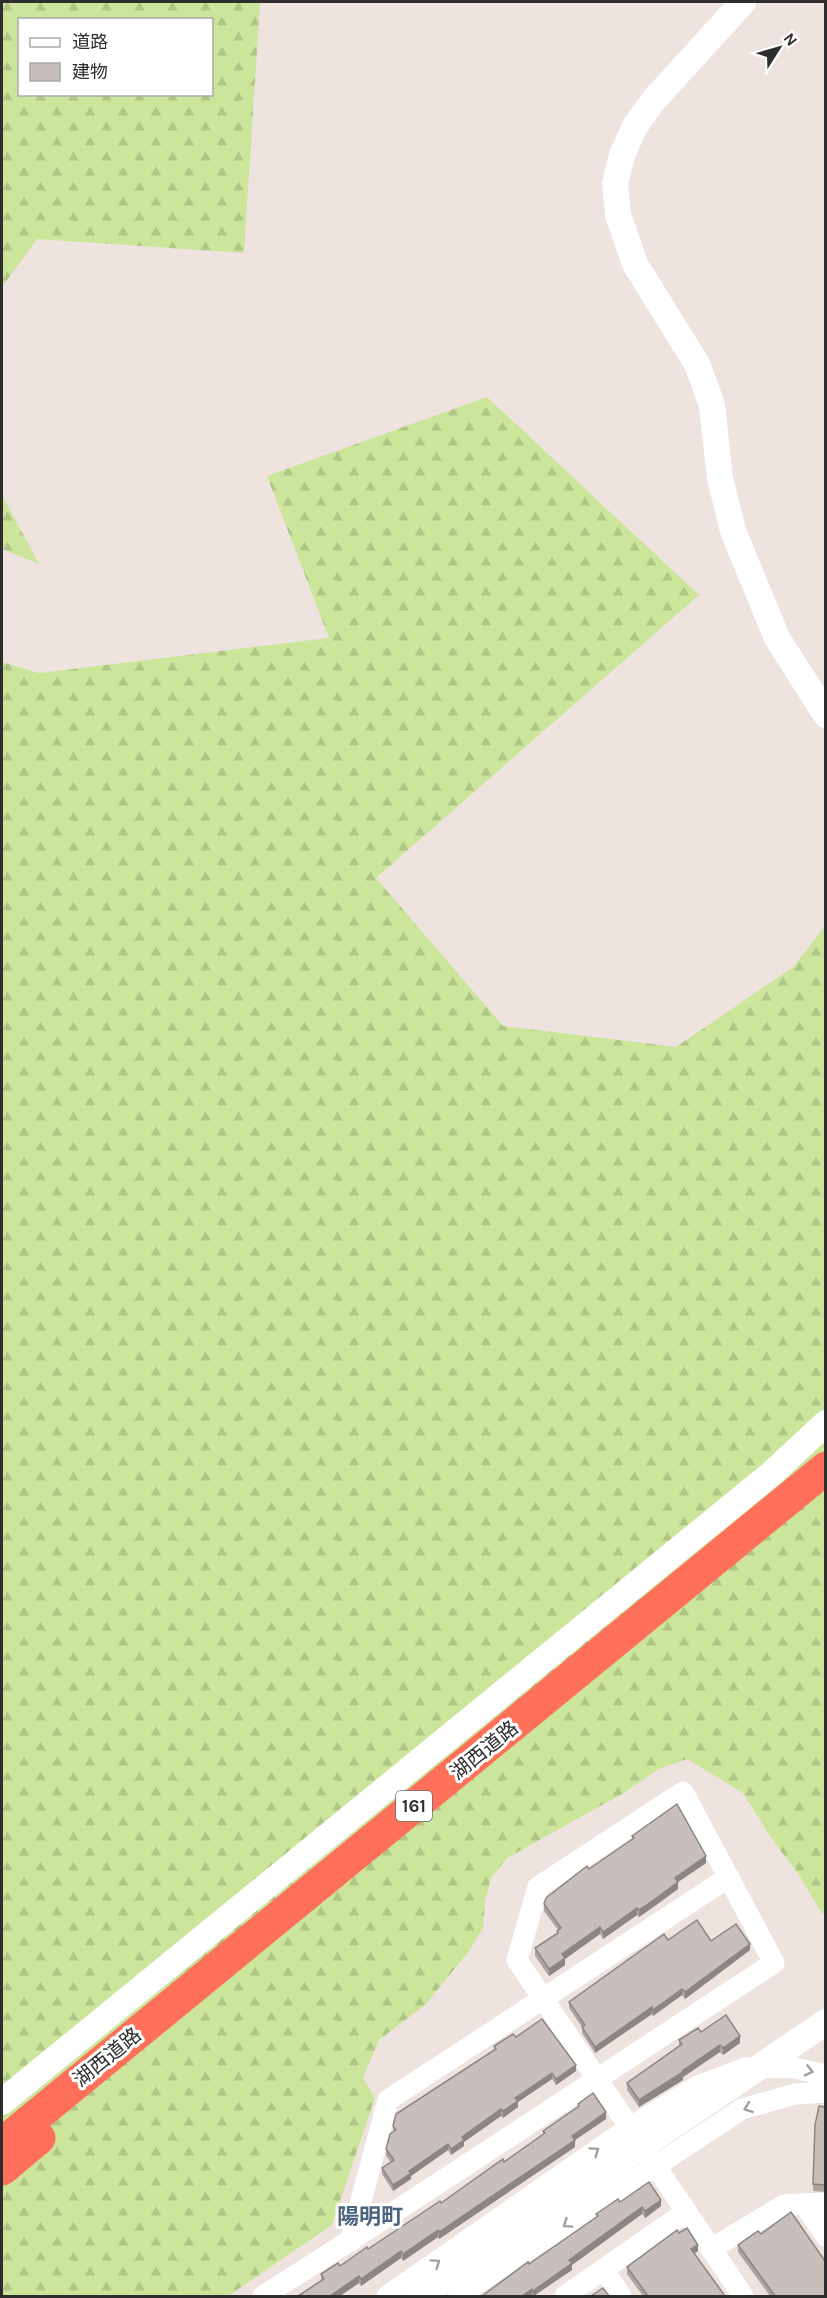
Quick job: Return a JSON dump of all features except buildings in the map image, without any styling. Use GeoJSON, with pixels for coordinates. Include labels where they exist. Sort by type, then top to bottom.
{"type":"FeatureCollection","features":[{"type":"Feature","properties":{"kind":"highway","name":"湖西道路"},"geometry":{"type":"LineString","coordinates":[[2,2144],[825,1468]]}},
{"type":"Feature","properties":{"kind":"highway","name":"湖西道路"},"geometry":{"type":"LineString","coordinates":[[2,2169],[825,1495]]}},
{"type":"Feature","properties":{"kind":"street"},"geometry":{"type":"LineString","coordinates":[[743,2],[653,101],[635,126],[622,155],[615,183],[618,215],[635,264],[697,364],[712,405],[720,478],[734,531],[777,638],[825,715]]}},
{"type":"Feature","properties":{"kind":"street"},"geometry":{"type":"LineString","coordinates":[[2,2102],[761,1482],[825,1423]]}},
{"type":"Feature","properties":{"kind":"street"},"geometry":{"type":"LineString","coordinates":[[263,2296],[350,2242],[597,2078],[774,1962],[683,1791],[538,1887],[517,1959],[543,1999],[597,2078],[630,2127],[743,2296]]}},
{"type":"Feature","properties":{"kind":"street"},"geometry":{"type":"LineString","coordinates":[[350,2242],[388,2100],[729,1877]]}},
{"type":"Feature","properties":{"kind":"street"},"geometry":{"type":"LineString","coordinates":[[420,2296],[825,2022]]}},
{"type":"Feature","properties":{"kind":"street"},"geometry":{"type":"LineString","coordinates":[[387,2296],[630,2127],[698,2086],[746,2068],[790,2067],[825,2076]]}},
{"type":"Feature","properties":{"kind":"street"},"geometry":{"type":"LineString","coordinates":[[458,2296],[742,2109],[795,2094],[825,2092]]}},
{"type":"Feature","properties":{"kind":"street"},"geometry":{"type":"LineString","coordinates":[[711,2249],[784,2205],[825,2203]]}},
{"type":"Feature","properties":{"kind":"street"},"geometry":{"type":"LineString","coordinates":[[804,2204],[825,2236]]}},
{"type":"Feature","properties":{"kind":"street"},"geometry":{"type":"LineString","coordinates":[[565,2296],[686,2212]]}},
{"type":"Feature","properties":{"kind":"street"},"geometry":{"type":"LineString","coordinates":[[604,2270],[621,2296]]}},
{"type":"Feature","properties":{"kind":"green space"},"geometry":{"type":"Polygon","coordinates":[[[2,2],[260,2],[244,253],[37,239],[2,287],[2,2]]]}},
{"type":"Feature","properties":{"kind":"green space"},"geometry":{"type":"Polygon","coordinates":[[[487,397],[699,595],[376,878],[503,1026],[676,1047],[793,967],[825,926],[825,1913],[822,1914],[799,1875],[772,1839],[743,1793],[687,1759],[659,1769],[622,1794],[507,1858],[491,1878],[485,1901],[483,1928],[469,1951],[425,2005],[379,2040],[363,2078],[375,2098],[332,2225],[228,2296],[2,2296],[2,662],[39,673],[329,638],[267,476],[487,397]]]}},
{"type":"Feature","properties":{"kind":"green space"},"geometry":{"type":"Polygon","coordinates":[[[2,495],[39,564],[2,549],[2,495]]]}},
{"type":"Feature","properties":{"kind":"district","name":"陽明町"},"geometry":{"type":"Point","coordinates":[370,2216]}}]}
